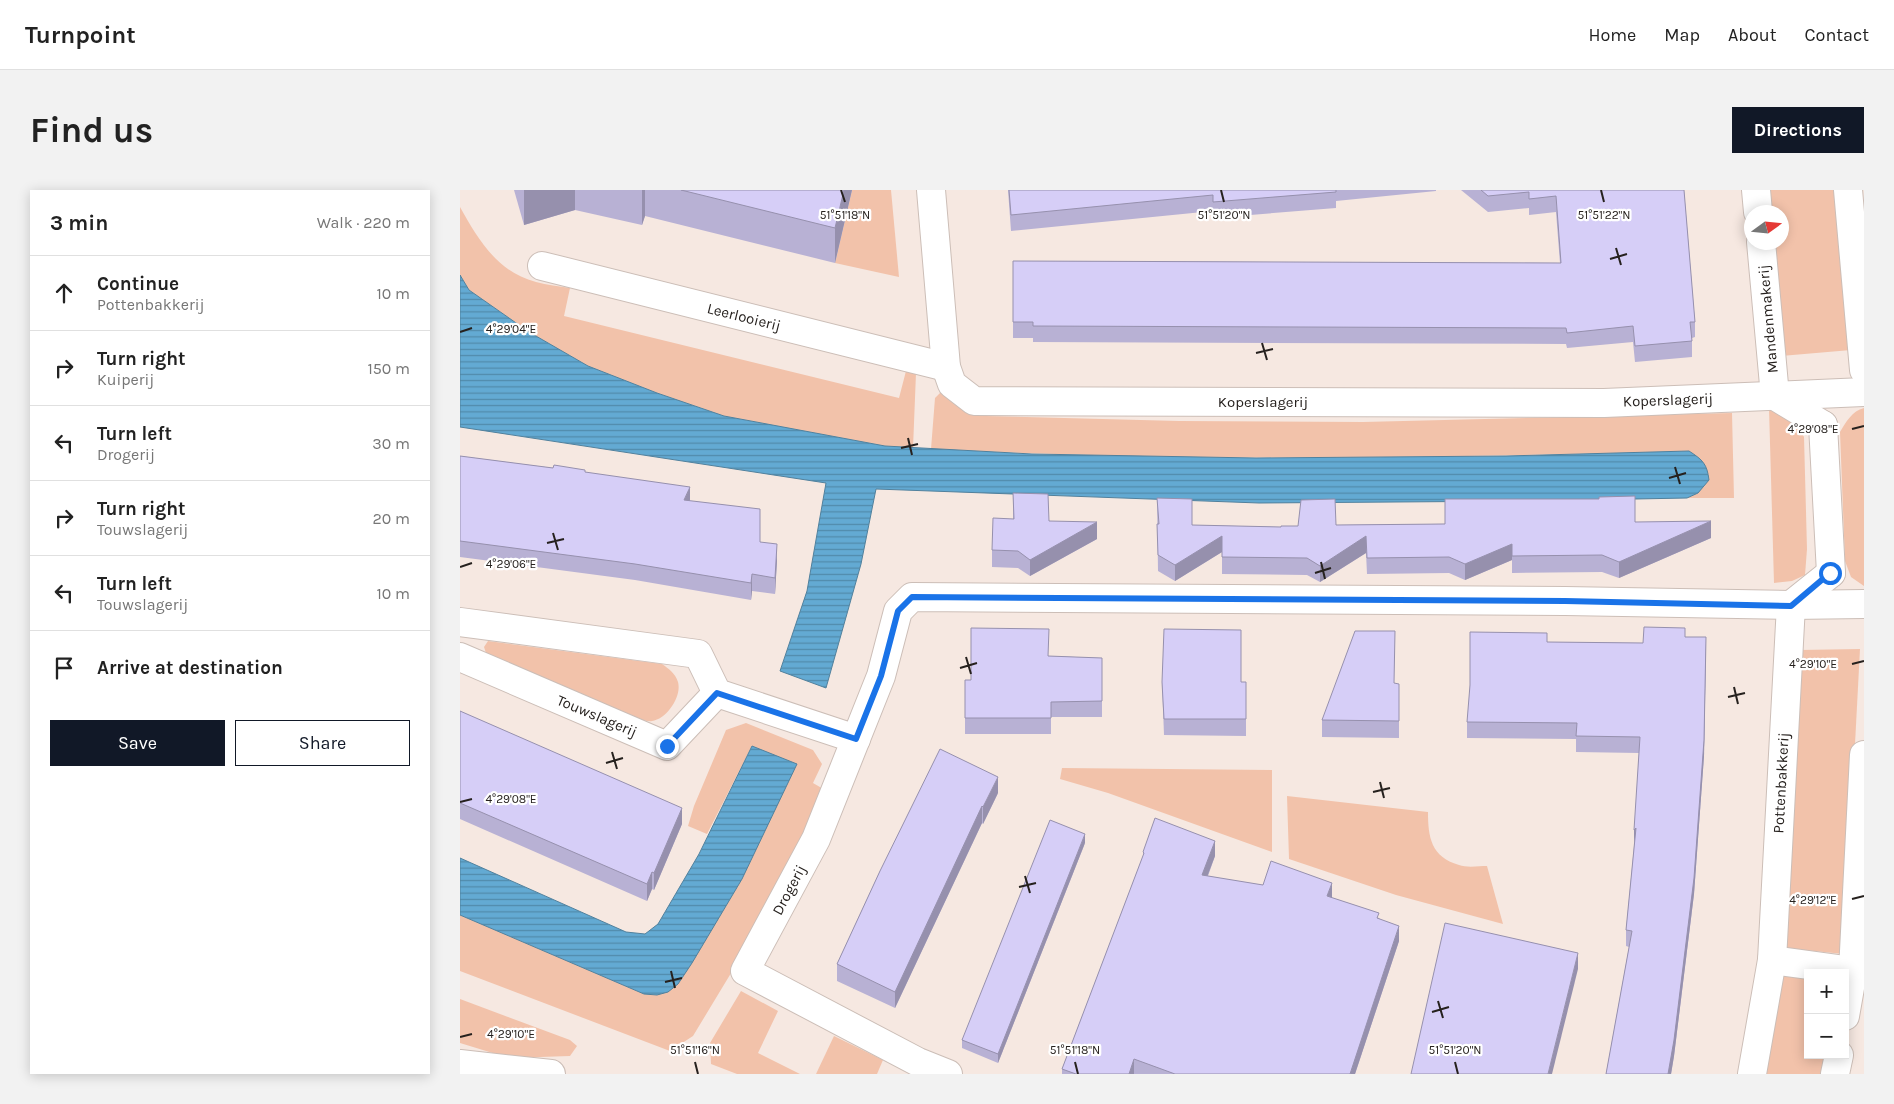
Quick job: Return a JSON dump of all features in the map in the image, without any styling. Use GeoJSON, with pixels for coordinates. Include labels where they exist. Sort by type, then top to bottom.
{"type":"FeatureCollection","features":[{"type":"Feature","properties":{"kind":"street","name":"Koperslagerij"},"geometry":{"type":"LineString","coordinates":[[931,190],[946,367],[952,384],[974,401],[1604,403],[1776,396]]}},
{"type":"Feature","properties":{"kind":"street"},"geometry":{"type":"LineString","coordinates":[[1756,190],[1757,205]]}},
{"type":"Feature","properties":{"kind":"street"},"geometry":{"type":"LineString","coordinates":[[1848,190],[1864,370]]}},
{"type":"Feature","properties":{"kind":"street","name":"Mandenmakerij"},"geometry":{"type":"LineString","coordinates":[[1762,250],[1776,396]]}},
{"type":"Feature","properties":{"kind":"street","name":"Leerlooierij"},"geometry":{"type":"LineString","coordinates":[[542,266],[946,367]]}},
{"type":"Feature","properties":{"kind":"street"},"geometry":{"type":"LineString","coordinates":[[1776,396],[1864,393]]}},
{"type":"Feature","properties":{"kind":"street"},"geometry":{"type":"LineString","coordinates":[[1823,425],[1864,393]]}},
{"type":"Feature","properties":{"kind":"street"},"geometry":{"type":"LineString","coordinates":[[1776,396],[1823,425]]}},
{"type":"Feature","properties":{"kind":"street"},"geometry":{"type":"LineString","coordinates":[[1823,425],[1830,573]]}},
{"type":"Feature","properties":{"kind":"street"},"geometry":{"type":"LineString","coordinates":[[1830,573],[1864,598]]}},
{"type":"Feature","properties":{"kind":"street"},"geometry":{"type":"LineString","coordinates":[[1791,606],[1830,573]]}},
{"type":"Feature","properties":{"kind":"street","name":"Drogerij"},"geometry":{"type":"LineString","coordinates":[[948,1074],[918,1062],[745,971],[816,839],[881,676],[898,611],[912,597],[1555,601],[1791,606]]}},
{"type":"Feature","properties":{"kind":"street"},"geometry":{"type":"LineString","coordinates":[[1791,606],[1864,604]]}},
{"type":"Feature","properties":{"kind":"street","name":"Pottenbakkerij"},"geometry":{"type":"LineString","coordinates":[[1752,1074],[1772,960],[1791,606]]}},
{"type":"Feature","properties":{"kind":"street"},"geometry":{"type":"LineString","coordinates":[[460,622],[698,654],[717,693],[856,739]]}},
{"type":"Feature","properties":{"kind":"street","name":"Touwslagerij"},"geometry":{"type":"LineString","coordinates":[[460,657],[667,746],[717,693]]}},
{"type":"Feature","properties":{"kind":"street"},"geometry":{"type":"LineString","coordinates":[[1845,1014],[1853,971],[1864,755]]}},
{"type":"Feature","properties":{"kind":"street"},"geometry":{"type":"LineString","coordinates":[[1772,960],[1853,971]]}},
{"type":"Feature","properties":{"kind":"street"},"geometry":{"type":"LineString","coordinates":[[1835,1074],[1837,1059]]}},
{"type":"Feature","properties":{"kind":"street"},"geometry":{"type":"LineString","coordinates":[[460,1064],[552,1074]]}},
{"type":"Feature","properties":{"kind":"street"},"geometry":{"type":"LineString","coordinates":[[460,1069],[469,1074]]}},
{"type":"Feature","properties":{"kind":"shaded area"},"geometry":{"type":"Polygon","coordinates":[[[852,190],[891,190],[899,277],[835,263],[852,190]]]}},
{"type":"Feature","properties":{"kind":"shaded area"},"geometry":{"type":"Polygon","coordinates":[[[1765,190],[1836,190],[1851,350],[1781,356],[1771,250],[1789,250],[1789,205],[1767,205],[1765,190]]]}},
{"type":"Feature","properties":{"kind":"shaded area"},"geometry":{"type":"Polygon","coordinates":[[[460,207],[490,253],[510,271],[536,282],[570,288],[564,316],[899,398],[906,371],[916,373],[913,448],[885,446],[724,416],[657,393],[588,366],[529,332],[469,290],[460,275],[460,207]]]}},
{"type":"Feature","properties":{"kind":"shaded area"},"geometry":{"type":"Polygon","coordinates":[[[941,392],[951,402],[961,408],[986,416],[1179,421],[1363,422],[1732,413],[1734,498],[1687,498],[1698,493],[1689,451],[1310,458],[1121,456],[931,449],[935,398],[941,392]]]}},
{"type":"Feature","properties":{"kind":"shaded area"},"geometry":{"type":"Polygon","coordinates":[[[1769,408],[1796,421],[1804,437],[1807,549],[1805,575],[1792,581],[1774,583],[1769,408]]]}},
{"type":"Feature","properties":{"kind":"shaded area"},"geometry":{"type":"Polygon","coordinates":[[[1864,408],[1864,586],[1851,577],[1845,561],[1840,432],[1853,414],[1864,408]]]}},
{"type":"Feature","properties":{"kind":"shaded area"},"geometry":{"type":"Polygon","coordinates":[[[488,641],[662,664],[677,679],[678,694],[672,706],[663,716],[651,721],[641,720],[486,653],[484,647],[488,641]]]}},
{"type":"Feature","properties":{"kind":"shaded area"},"geometry":{"type":"Polygon","coordinates":[[[1860,649],[1844,954],[1784,948],[1799,650],[1860,649]]]}},
{"type":"Feature","properties":{"kind":"shaded area"},"geometry":{"type":"Polygon","coordinates":[[[746,723],[813,750],[822,764],[813,783],[825,790],[806,835],[748,945],[693,1036],[670,1051],[460,971],[460,915],[644,994],[657,995],[678,984],[742,879],[752,746],[707,834],[688,826],[694,806],[726,730],[746,723]]]}},
{"type":"Feature","properties":{"kind":"shaded area"},"geometry":{"type":"Polygon","coordinates":[[[1062,768],[1272,770],[1272,852],[1108,793],[1060,779],[1062,768]]]}},
{"type":"Feature","properties":{"kind":"shaded area"},"geometry":{"type":"Polygon","coordinates":[[[1287,796],[1428,812],[1430,838],[1442,857],[1462,866],[1487,866],[1503,924],[1396,895],[1289,859],[1287,796]]]}},
{"type":"Feature","properties":{"kind":"shaded area"},"geometry":{"type":"Polygon","coordinates":[[[1781,973],[1804,976],[1804,1059],[1826,1059],[1824,1074],[1764,1074],[1781,973]]]}},
{"type":"Feature","properties":{"kind":"shaded area"},"geometry":{"type":"Polygon","coordinates":[[[741,991],[778,1011],[758,1053],[800,1074],[737,1074],[711,1064],[710,1043],[741,991]]]}},
{"type":"Feature","properties":{"kind":"shaded area"},"geometry":{"type":"Polygon","coordinates":[[[460,999],[570,1040],[577,1046],[570,1056],[509,1058],[460,1043],[460,999]]]}},
{"type":"Feature","properties":{"kind":"shaded area"},"geometry":{"type":"Polygon","coordinates":[[[834,1036],[883,1060],[877,1074],[816,1074],[834,1036]]]}},
{"type":"Feature","properties":{"kind":"water"},"geometry":{"type":"Polygon","coordinates":[[[460,275],[469,290],[529,332],[588,366],[657,393],[724,416],[885,446],[1032,454],[1256,458],[1506,456],[1689,451],[1704,463],[1709,480],[1698,493],[1687,498],[1530,501],[1259,503],[876,489],[861,564],[826,688],[780,671],[807,591],[826,483],[460,427],[460,275]]]}},
{"type":"Feature","properties":{"kind":"water"},"geometry":{"type":"Polygon","coordinates":[[[752,746],[797,764],[742,879],[692,963],[678,984],[668,992],[657,995],[644,994],[460,915],[460,858],[626,932],[645,934],[658,924],[699,854],[752,746]]]}},
{"type":"Feature","properties":{"kind":"building"},"geometry":{"type":"Polygon","coordinates":[[[681,190],[844,190],[835,228],[681,190]]]}},
{"type":"Feature","properties":{"kind":"building"},"geometry":{"type":"Polygon","coordinates":[[[1009,190],[1336,190],[1336,192],[1213,202],[1213,195],[1011,215],[1009,190]]]}},
{"type":"Feature","properties":{"kind":"building"},"geometry":{"type":"Polygon","coordinates":[[[1481,190],[1684,190],[1695,322],[1690,322],[1692,341],[1635,346],[1633,326],[1567,333],[1566,328],[1033,326],[1033,322],[1013,322],[1013,261],[1561,263],[1556,196],[1529,199],[1529,192],[1488,196],[1481,190]]]}},
{"type":"Feature","properties":{"kind":"building"},"geometry":{"type":"Polygon","coordinates":[[[460,456],[553,468],[554,465],[585,470],[585,472],[690,487],[684,500],[760,509],[760,542],[777,544],[775,578],[752,574],[751,583],[635,564],[460,541],[460,456]]]}},
{"type":"Feature","properties":{"kind":"building"},"geometry":{"type":"Polygon","coordinates":[[[1013,493],[1048,494],[1049,521],[1097,522],[1030,560],[1018,551],[992,550],[993,518],[1014,519],[1013,493]]]}},
{"type":"Feature","properties":{"kind":"building"},"geometry":{"type":"Polygon","coordinates":[[[1635,496],[1635,522],[1711,521],[1619,562],[1602,555],[1512,556],[1512,544],[1465,564],[1449,557],[1367,558],[1366,536],[1320,566],[1307,558],[1222,557],[1222,536],[1175,565],[1158,555],[1157,524],[1159,524],[1157,498],[1192,499],[1192,525],[1281,527],[1298,526],[1301,500],[1335,499],[1336,525],[1445,524],[1445,499],[1599,499],[1599,497],[1635,496]]]}},
{"type":"Feature","properties":{"kind":"building"},"geometry":{"type":"Polygon","coordinates":[[[1644,627],[1685,628],[1685,637],[1706,637],[1704,740],[1694,878],[1668,1074],[1606,1074],[1632,931],[1626,930],[1636,828],[1634,830],[1640,737],[1576,736],[1577,723],[1467,722],[1470,685],[1470,632],[1547,633],[1547,642],[1643,643],[1644,627]]]}},
{"type":"Feature","properties":{"kind":"building"},"geometry":{"type":"Polygon","coordinates":[[[971,628],[1049,629],[1048,656],[1102,658],[1102,701],[1051,702],[1051,718],[965,718],[965,680],[971,680],[971,628]]]}},
{"type":"Feature","properties":{"kind":"building"},"geometry":{"type":"Polygon","coordinates":[[[1164,629],[1241,630],[1241,682],[1246,682],[1246,719],[1164,719],[1162,682],[1164,629]]]}},
{"type":"Feature","properties":{"kind":"building"},"geometry":{"type":"Polygon","coordinates":[[[1355,631],[1395,631],[1394,683],[1399,684],[1399,721],[1322,720],[1355,631]]]}},
{"type":"Feature","properties":{"kind":"building"},"geometry":{"type":"Polygon","coordinates":[[[460,711],[682,808],[654,873],[652,872],[647,884],[460,803],[460,711]]]}},
{"type":"Feature","properties":{"kind":"building"},"geometry":{"type":"Polygon","coordinates":[[[940,749],[998,777],[982,806],[895,992],[837,964],[940,749]]]}},
{"type":"Feature","properties":{"kind":"building"},"geometry":{"type":"Polygon","coordinates":[[[1155,818],[1215,841],[1202,875],[1263,885],[1271,861],[1332,883],[1327,896],[1379,913],[1377,918],[1399,926],[1350,1074],[1175,1074],[1134,1059],[1129,1074],[1076,1074],[1062,1069],[1144,853],[1155,818]]]}},
{"type":"Feature","properties":{"kind":"building"},"geometry":{"type":"Polygon","coordinates":[[[1050,820],[1085,834],[998,1054],[962,1040],[1050,820]]]}},
{"type":"Feature","properties":{"kind":"building"},"geometry":{"type":"Polygon","coordinates":[[[1445,923],[1578,953],[1548,1074],[1411,1074],[1445,923]]]}},
{"type":"Feature","properties":{"kind":"route"},"geometry":{"type":"LineString","coordinates":[[667,746],[717,693],[856,739],[881,676],[898,611],[912,597],[1565,601],[1791,606],[1830,573]]}}]}
